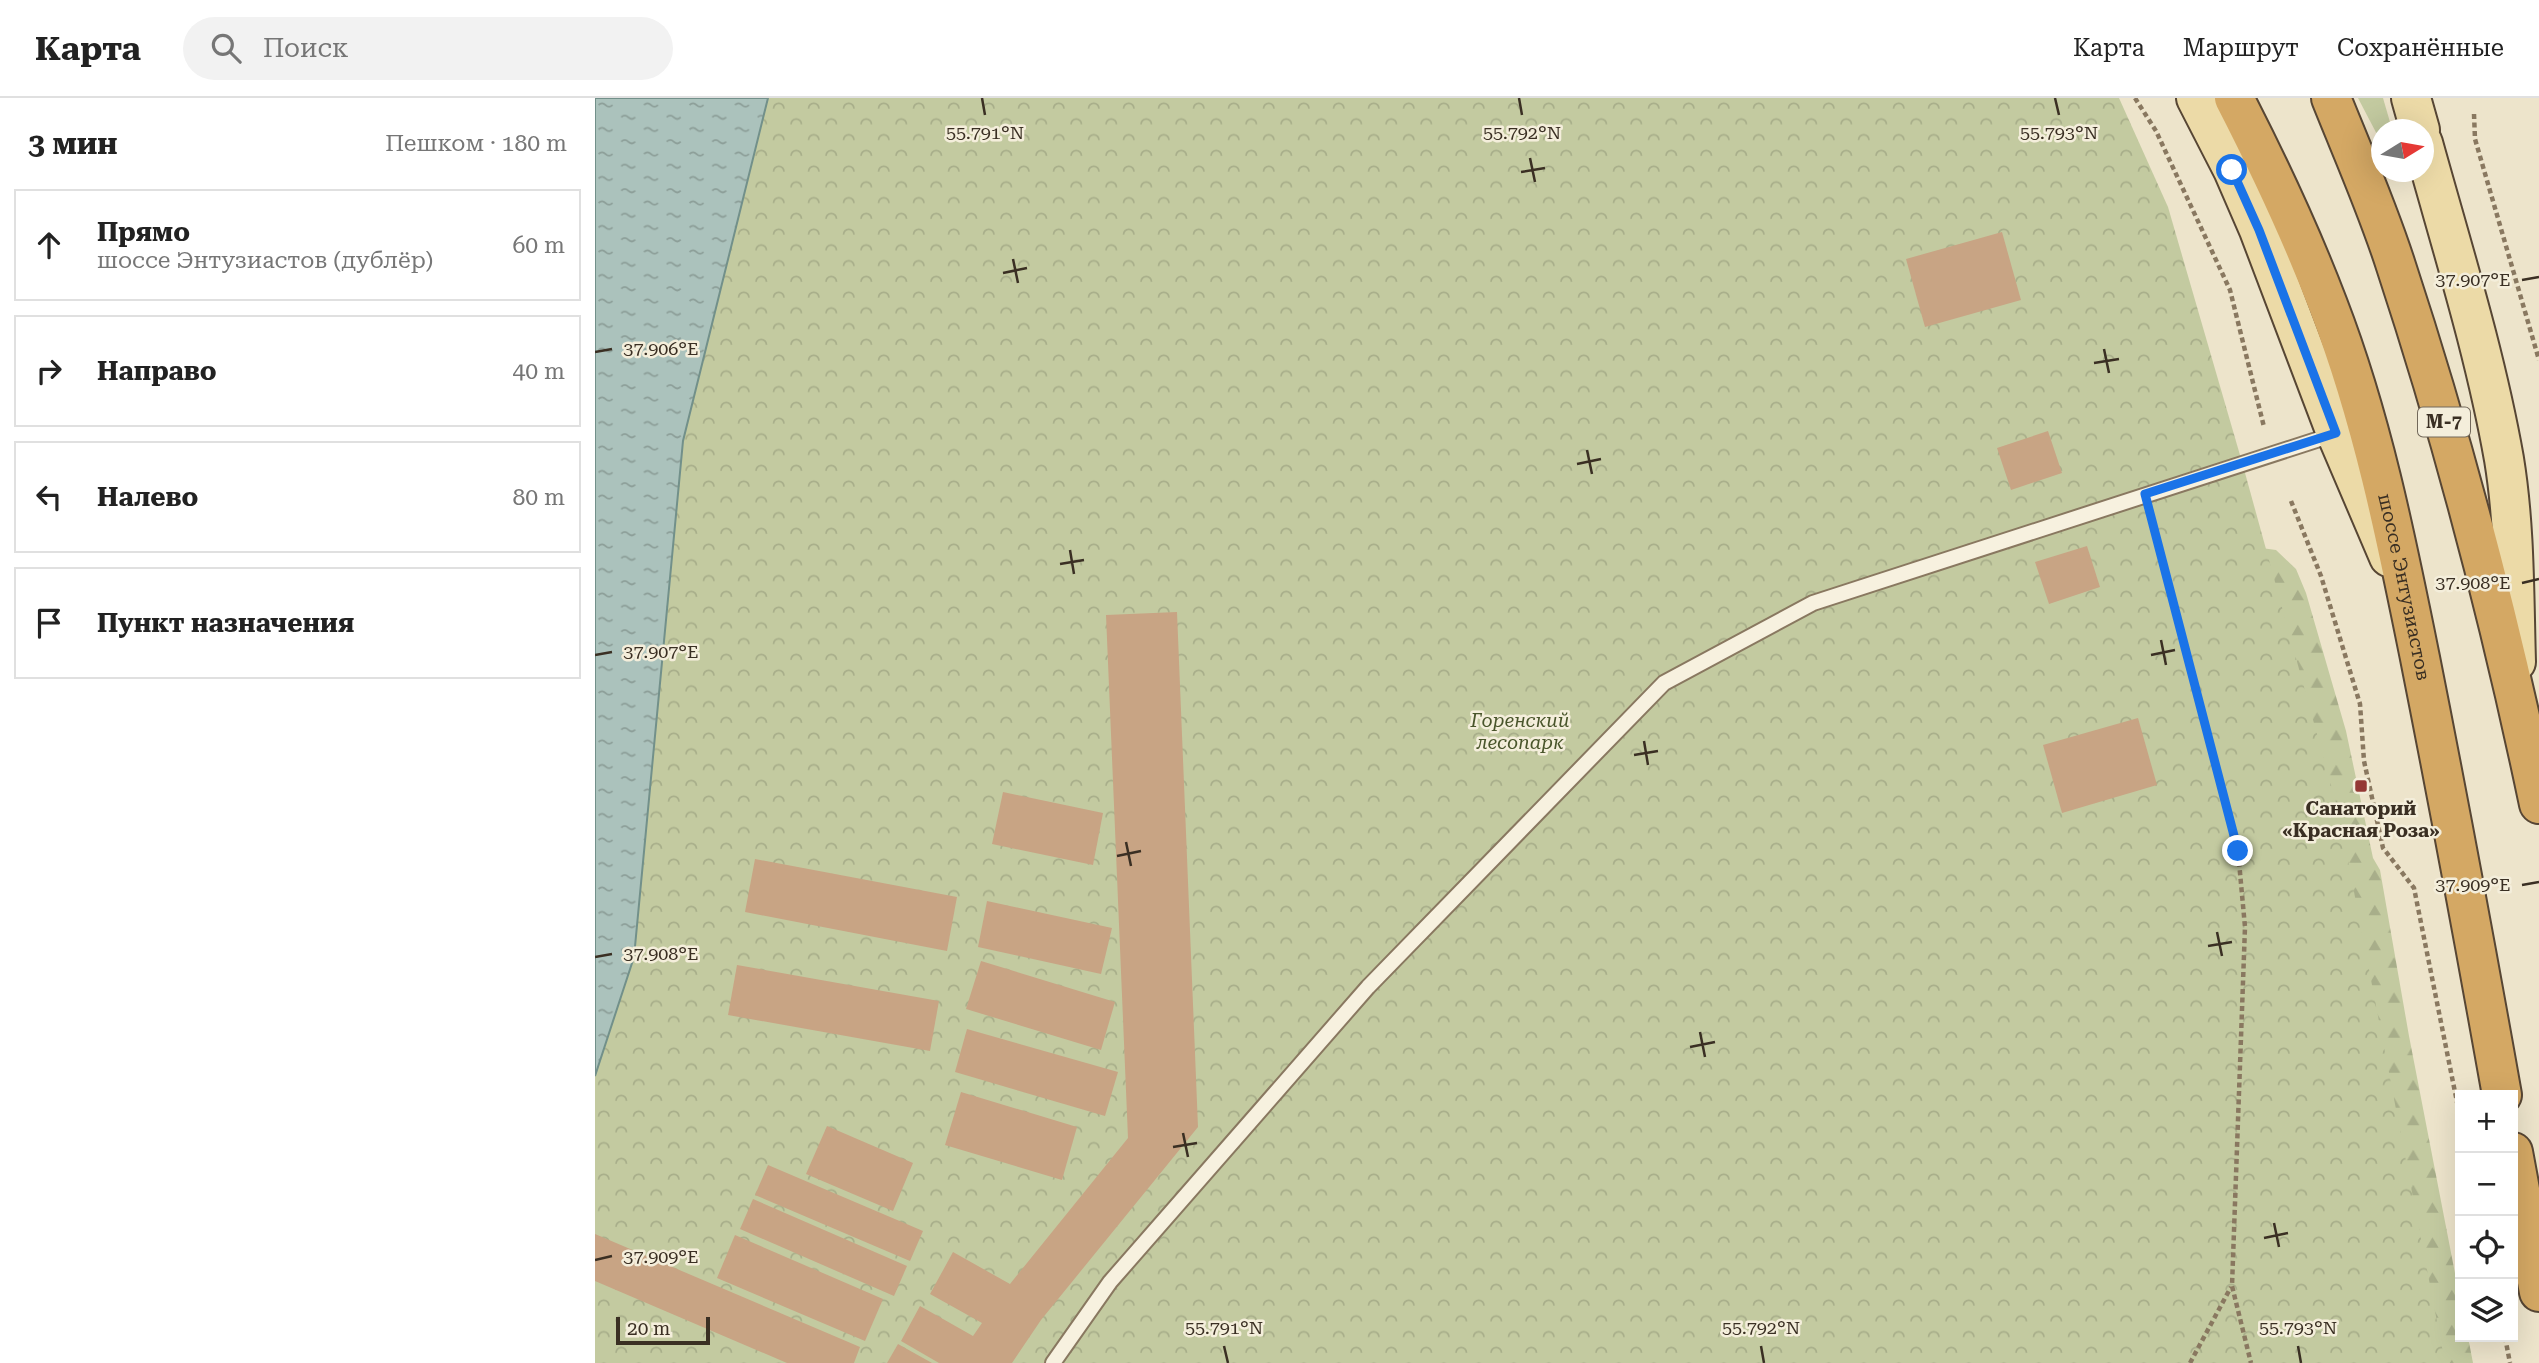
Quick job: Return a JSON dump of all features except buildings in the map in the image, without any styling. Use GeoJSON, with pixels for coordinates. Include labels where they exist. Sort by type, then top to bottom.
{"type":"FeatureCollection","features":[{"type":"Feature","properties":{"kind":"highway","name":"шоссе Энтузиастов"},"geometry":{"type":"LineString","coordinates":[[2234,98],[2270,167],[2329,307],[2360,401],[2391,515],[2448,797],[2501,1090]]}},
{"type":"Feature","properties":{"kind":"highway","name":"М-7"},"geometry":{"type":"LineString","coordinates":[[2331,98],[2396,264],[2463,489],[2518,703],[2539,804]]}},
{"type":"Feature","properties":{"kind":"highway"},"geometry":{"type":"LineString","coordinates":[[2513,1153],[2539,1292]]}},
{"type":"Feature","properties":{"kind":"main road"},"geometry":{"type":"LineString","coordinates":[[2196,98],[2259,230],[2336,433],[2409,603]]}},
{"type":"Feature","properties":{"kind":"main road"},"geometry":{"type":"LineString","coordinates":[[2418,118],[2482,358],[2504,461],[2513,560],[2518,703]]}},
{"type":"Feature","properties":{"kind":"lane"},"geometry":{"type":"LineString","coordinates":[[1053,1363],[1110,1282],[1368,987],[1664,683],[1813,603],[2336,433]]}},
{"type":"Feature","properties":{"kind":"path"},"geometry":{"type":"LineString","coordinates":[[2135,98],[2156,131],[2230,290],[2264,428]]}},
{"type":"Feature","properties":{"kind":"path"},"geometry":{"type":"LineString","coordinates":[[2474,114],[2475,139],[2539,360]]}},
{"type":"Feature","properties":{"kind":"path"},"geometry":{"type":"LineString","coordinates":[[2145,494],[2238,851],[2245,927],[2232,1286],[2251,1363]]}},
{"type":"Feature","properties":{"kind":"path"},"geometry":{"type":"LineString","coordinates":[[2291,501],[2321,576],[2360,704],[2364,761],[2383,848],[2414,888],[2455,1092]]}},
{"type":"Feature","properties":{"kind":"path"},"geometry":{"type":"LineString","coordinates":[[2190,1363],[2232,1286]]}},
{"type":"Feature","properties":{"kind":"path"},"geometry":{"type":"LineString","coordinates":[[2506,1342],[2510,1363]]}},
{"type":"Feature","properties":{"kind":"green space","name":"Горенский лесопарк"},"geometry":{"type":"Polygon","coordinates":[[[595,98],[2119,98],[2168,207],[2339,814],[2445,1363],[595,1363],[595,98]]]}},
{"type":"Feature","properties":{"kind":"green space"},"geometry":{"type":"Polygon","coordinates":[[[2358,98],[2383,98],[2389,119],[2371,119],[2371,123],[2358,98]]]}},
{"type":"Feature","properties":{"kind":"green space"},"geometry":{"type":"Polygon","coordinates":[[[2247,546],[2276,550],[2296,569],[2306,593],[2346,731],[2373,858],[2380,870],[2455,1273],[2455,1342],[2469,1342],[2473,1363],[2322,1363],[2247,546]]]}},
{"type":"Feature","properties":{"kind":"water"},"geometry":{"type":"Polygon","coordinates":[[[595,98],[768,98],[683,441],[634,957],[595,1076],[595,98]]]}},
{"type":"Feature","properties":{"kind":"place","name":"Санаторий «Красная Роза»"},"geometry":{"type":"Point","coordinates":[2361,786]}},
{"type":"Feature","properties":{"kind":"route"},"geometry":{"type":"LineString","coordinates":[[2232,170],[2259,230],[2336,433],[2145,494],[2238,851]]}}]}
